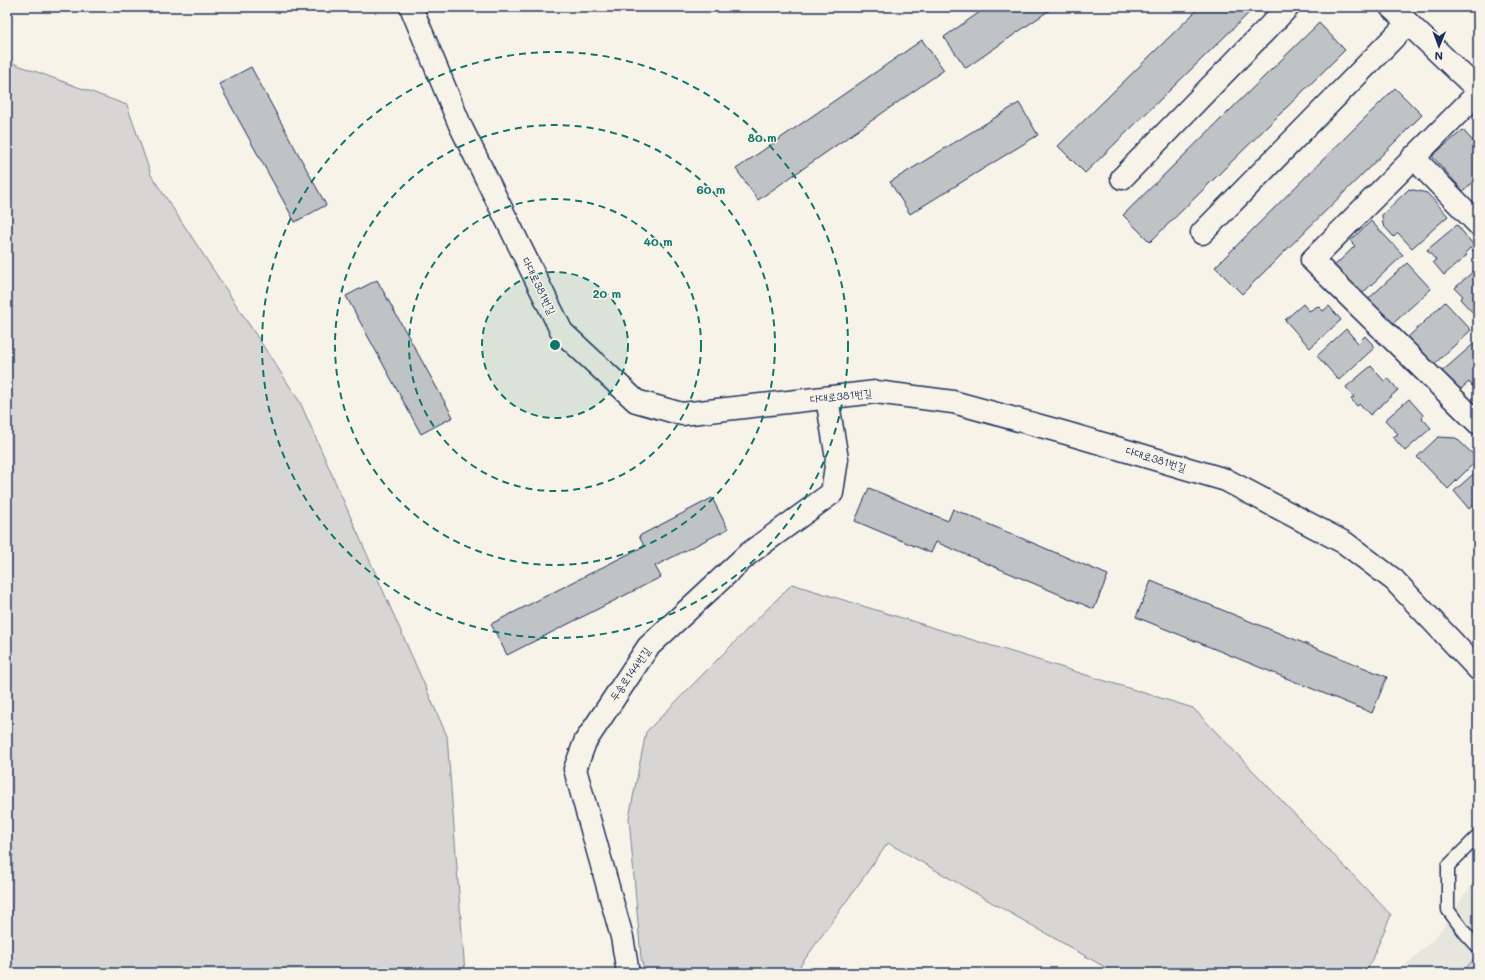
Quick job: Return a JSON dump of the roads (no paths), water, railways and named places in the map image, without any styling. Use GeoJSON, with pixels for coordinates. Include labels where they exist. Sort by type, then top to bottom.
{"type":"FeatureCollection","features":[{"type":"Feature","properties":{"kind":"street","name":"다대로381번길"},"geometry":{"type":"LineString","coordinates":[[411,7],[460,125],[562,332],[636,401],[682,414],[876,392],[953,402],[1066,432],[1226,480],[1345,543],[1394,580],[1478,669]]}},
{"type":"Feature","properties":{"kind":"street"},"geometry":{"type":"LineString","coordinates":[[1122,178],[1288,7]]}},
{"type":"Feature","properties":{"kind":"street"},"geometry":{"type":"LineString","coordinates":[[1392,7],[1478,90]]}},
{"type":"Feature","properties":{"kind":"street"},"geometry":{"type":"LineString","coordinates":[[1202,233],[1408,23]]}},
{"type":"Feature","properties":{"kind":"street"},"geometry":{"type":"LineString","coordinates":[[1478,93],[1312,260],[1478,423]]}},
{"type":"Feature","properties":{"kind":"street"},"geometry":{"type":"LineString","coordinates":[[1413,158],[1478,224]]}},
{"type":"Feature","properties":{"kind":"street","name":"두송로144번길"},"geometry":{"type":"LineString","coordinates":[[628,973],[622,937],[575,769],[585,742],[648,648],[748,554],[832,493],[837,459],[827,398]]}},
{"type":"Feature","properties":{"kind":"lane"},"geometry":{"type":"LineString","coordinates":[[1478,836],[1448,866],[1448,910],[1478,947]]}}]}
